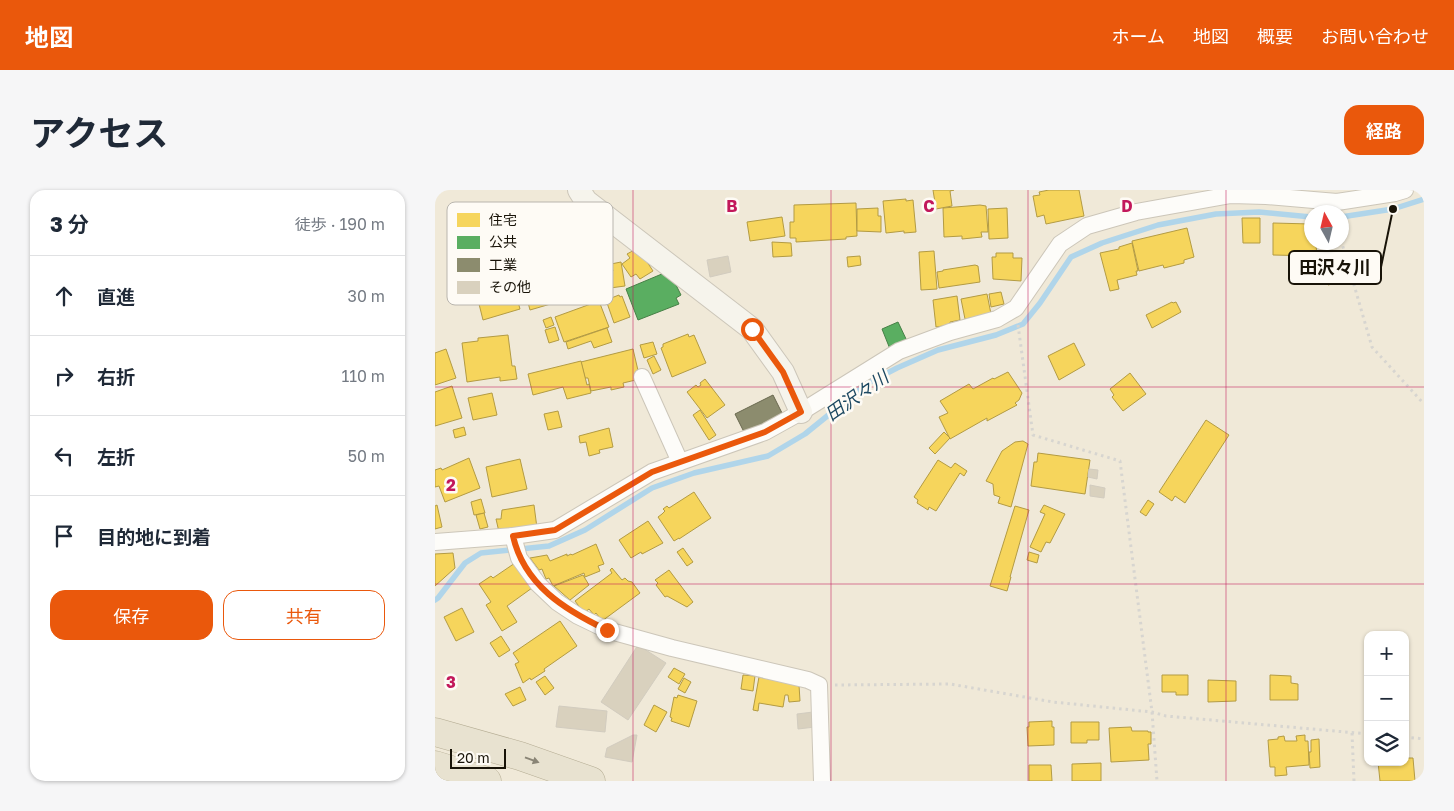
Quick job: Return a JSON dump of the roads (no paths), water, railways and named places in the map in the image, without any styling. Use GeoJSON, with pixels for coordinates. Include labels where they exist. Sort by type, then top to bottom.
{"type":"FeatureCollection","features":[{"type":"Feature","properties":{"kind":"highway"},"geometry":{"type":"LineString","coordinates":[[435,732],[521,756],[591,781]]}},
{"type":"Feature","properties":{"kind":"highway"},"geometry":{"type":"LineString","coordinates":[[435,765],[487,781]]}},
{"type":"Feature","properties":{"kind":"street"},"geometry":{"type":"LineString","coordinates":[[579,190],[586,202]]}},
{"type":"Feature","properties":{"kind":"street"},"geometry":{"type":"LineString","coordinates":[[435,542],[516,546],[555,530],[652,472],[765,432],[801,412],[899,351],[950,332],[997,319],[1015,308],[1060,244],[1087,226],[1135,212],[1169,198],[1231,195],[1337,202],[1395,194],[1405,190]]}},
{"type":"Feature","properties":{"kind":"street"},"geometry":{"type":"LineString","coordinates":[[613,223],[752,329],[783,372],[801,412]]}},
{"type":"Feature","properties":{"kind":"street"},"geometry":{"type":"LineString","coordinates":[[642,377],[680,462]]}},
{"type":"Feature","properties":{"kind":"street"},"geometry":{"type":"LineString","coordinates":[[516,546],[538,584],[557,602],[578,616],[607,630],[672,648],[808,680],[819,686],[822,781]]}},
{"type":"Feature","properties":{"kind":"waterway","name":"田沢々川"},"geometry":{"type":"LineString","coordinates":[[1349,216],[1393,209],[1424,199]]}},
{"type":"Feature","properties":{"kind":"waterway","name":"田沢々川"},"geometry":{"type":"LineString","coordinates":[[435,600],[465,563],[481,553],[549,546],[585,530],[652,488],[694,473],[768,456],[805,434],[868,383],[938,350],[996,335],[1023,324],[1040,303],[1071,257],[1102,243],[1158,225],[1216,214],[1259,212],[1304,216]]}},
{"type":"Feature","properties":{"kind":"place","name":"田沢々川"},"geometry":{"type":"Point","coordinates":[1393,209]}}]}
